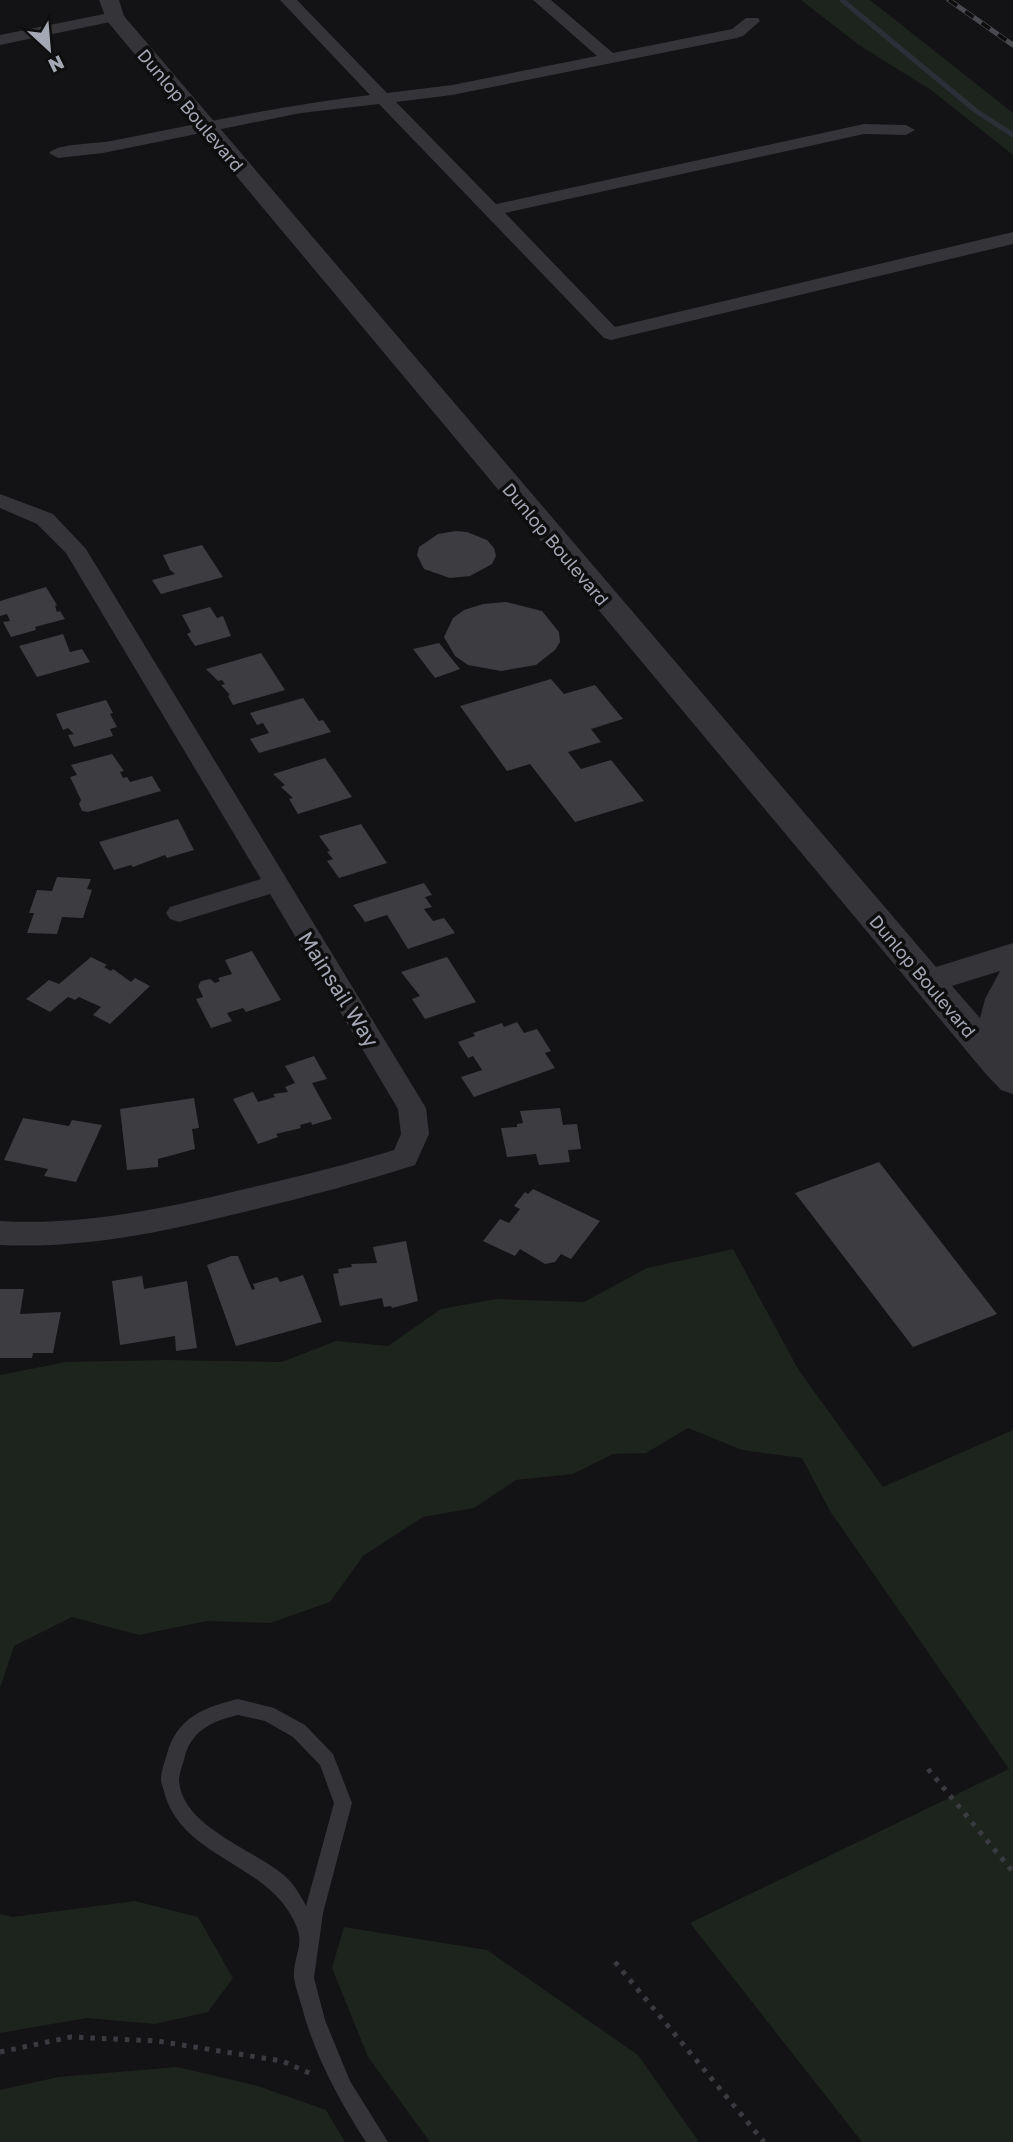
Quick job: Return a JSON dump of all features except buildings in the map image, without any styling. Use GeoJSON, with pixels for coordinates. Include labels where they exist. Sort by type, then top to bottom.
{"type":"FeatureCollection","features":[{"type":"Feature","properties":{"kind":"street"},"geometry":{"type":"LineString","coordinates":[[288,0],[611,334],[1013,239]]}},
{"type":"Feature","properties":{"kind":"street"},"geometry":{"type":"LineString","coordinates":[[541,0],[609,58]]}},
{"type":"Feature","properties":{"kind":"street"},"geometry":{"type":"LineString","coordinates":[[0,40],[112,9]]}},
{"type":"Feature","properties":{"kind":"street","name":"Dunlop Boulevard"},"geometry":{"type":"LineString","coordinates":[[112,9],[206,128],[1005,1073]]}},
{"type":"Feature","properties":{"kind":"street"},"geometry":{"type":"LineString","coordinates":[[58,153],[103,148],[301,108],[452,90],[737,33],[752,21]]}},
{"type":"Feature","properties":{"kind":"street"},"geometry":{"type":"LineString","coordinates":[[491,211],[864,129],[906,130]]}},
{"type":"Feature","properties":{"kind":"street","name":"Mainsail Way"},"geometry":{"type":"LineString","coordinates":[[0,500],[45,519],[75,550],[274,884],[412,1108],[415,1134],[405,1157],[352,1174],[166,1218],[97,1230],[0,1233]]}},
{"type":"Feature","properties":{"kind":"street"},"geometry":{"type":"LineString","coordinates":[[179,913],[274,884]]}},
{"type":"Feature","properties":{"kind":"street"},"geometry":{"type":"LineString","coordinates":[[929,981],[1013,955]]}},
{"type":"Feature","properties":{"kind":"street"},"geometry":{"type":"LineString","coordinates":[[1005,1073],[994,1022],[1013,977]]}},
{"type":"Feature","properties":{"kind":"lane"},"geometry":{"type":"LineString","coordinates":[[310,1936],[298,1909],[282,1886],[200,1830],[178,1807],[170,1780],[177,1750],[196,1722],[213,1713],[238,1707],[268,1714],[299,1731],[327,1760],[342,1803],[313,1913],[310,1936],[304,1978],[316,2020],[343,2088],[378,2142]]}},
{"type":"Feature","properties":{"kind":"path"},"geometry":{"type":"LineString","coordinates":[[928,1769],[1013,1872]]}},
{"type":"Feature","properties":{"kind":"path"},"geometry":{"type":"LineString","coordinates":[[615,1962],[764,2142]]}},
{"type":"Feature","properties":{"kind":"path"},"geometry":{"type":"LineString","coordinates":[[0,2052],[71,2038],[157,2041],[282,2061],[343,2088]]}},
{"type":"Feature","properties":{"kind":"shaded area"},"geometry":{"type":"Polygon","coordinates":[[[801,0],[870,0],[1013,113],[1013,155],[931,90],[859,45],[801,0]]]}},
{"type":"Feature","properties":{"kind":"shaded area"},"geometry":{"type":"Polygon","coordinates":[[[733,1249],[798,1369],[883,1487],[1013,1430],[1013,2142],[862,2142],[690,1923],[1009,1769],[830,1511],[802,1458],[742,1450],[688,1428],[646,1453],[613,1454],[573,1474],[516,1480],[474,1508],[423,1517],[363,1556],[330,1602],[270,1623],[207,1621],[139,1635],[72,1617],[14,1646],[0,1688],[0,1375],[66,1362],[282,1362],[336,1341],[388,1346],[441,1309],[496,1299],[584,1302],[647,1268],[733,1249]]]}},
{"type":"Feature","properties":{"kind":"shaded area"},"geometry":{"type":"Polygon","coordinates":[[[135,1901],[198,1917],[233,1978],[208,2012],[155,2024],[87,2018],[0,2033],[0,1914],[13,1917],[135,1901]]]}},
{"type":"Feature","properties":{"kind":"shaded area"},"geometry":{"type":"Polygon","coordinates":[[[344,1927],[487,1950],[638,2055],[699,2142],[430,2142],[368,2057],[332,1968],[344,1927]]]}},
{"type":"Feature","properties":{"kind":"shaded area"},"geometry":{"type":"Polygon","coordinates":[[[177,2067],[258,2086],[326,2110],[345,2142],[0,2142],[0,2090],[58,2077],[177,2067]]]}},
{"type":"Feature","properties":{"kind":"waterway"},"geometry":{"type":"LineString","coordinates":[[842,0],[976,111],[1013,135]]}},
{"type":"Feature","properties":{"kind":"railway"},"geometry":{"type":"LineString","coordinates":[[949,0],[1013,45]]}}]}
